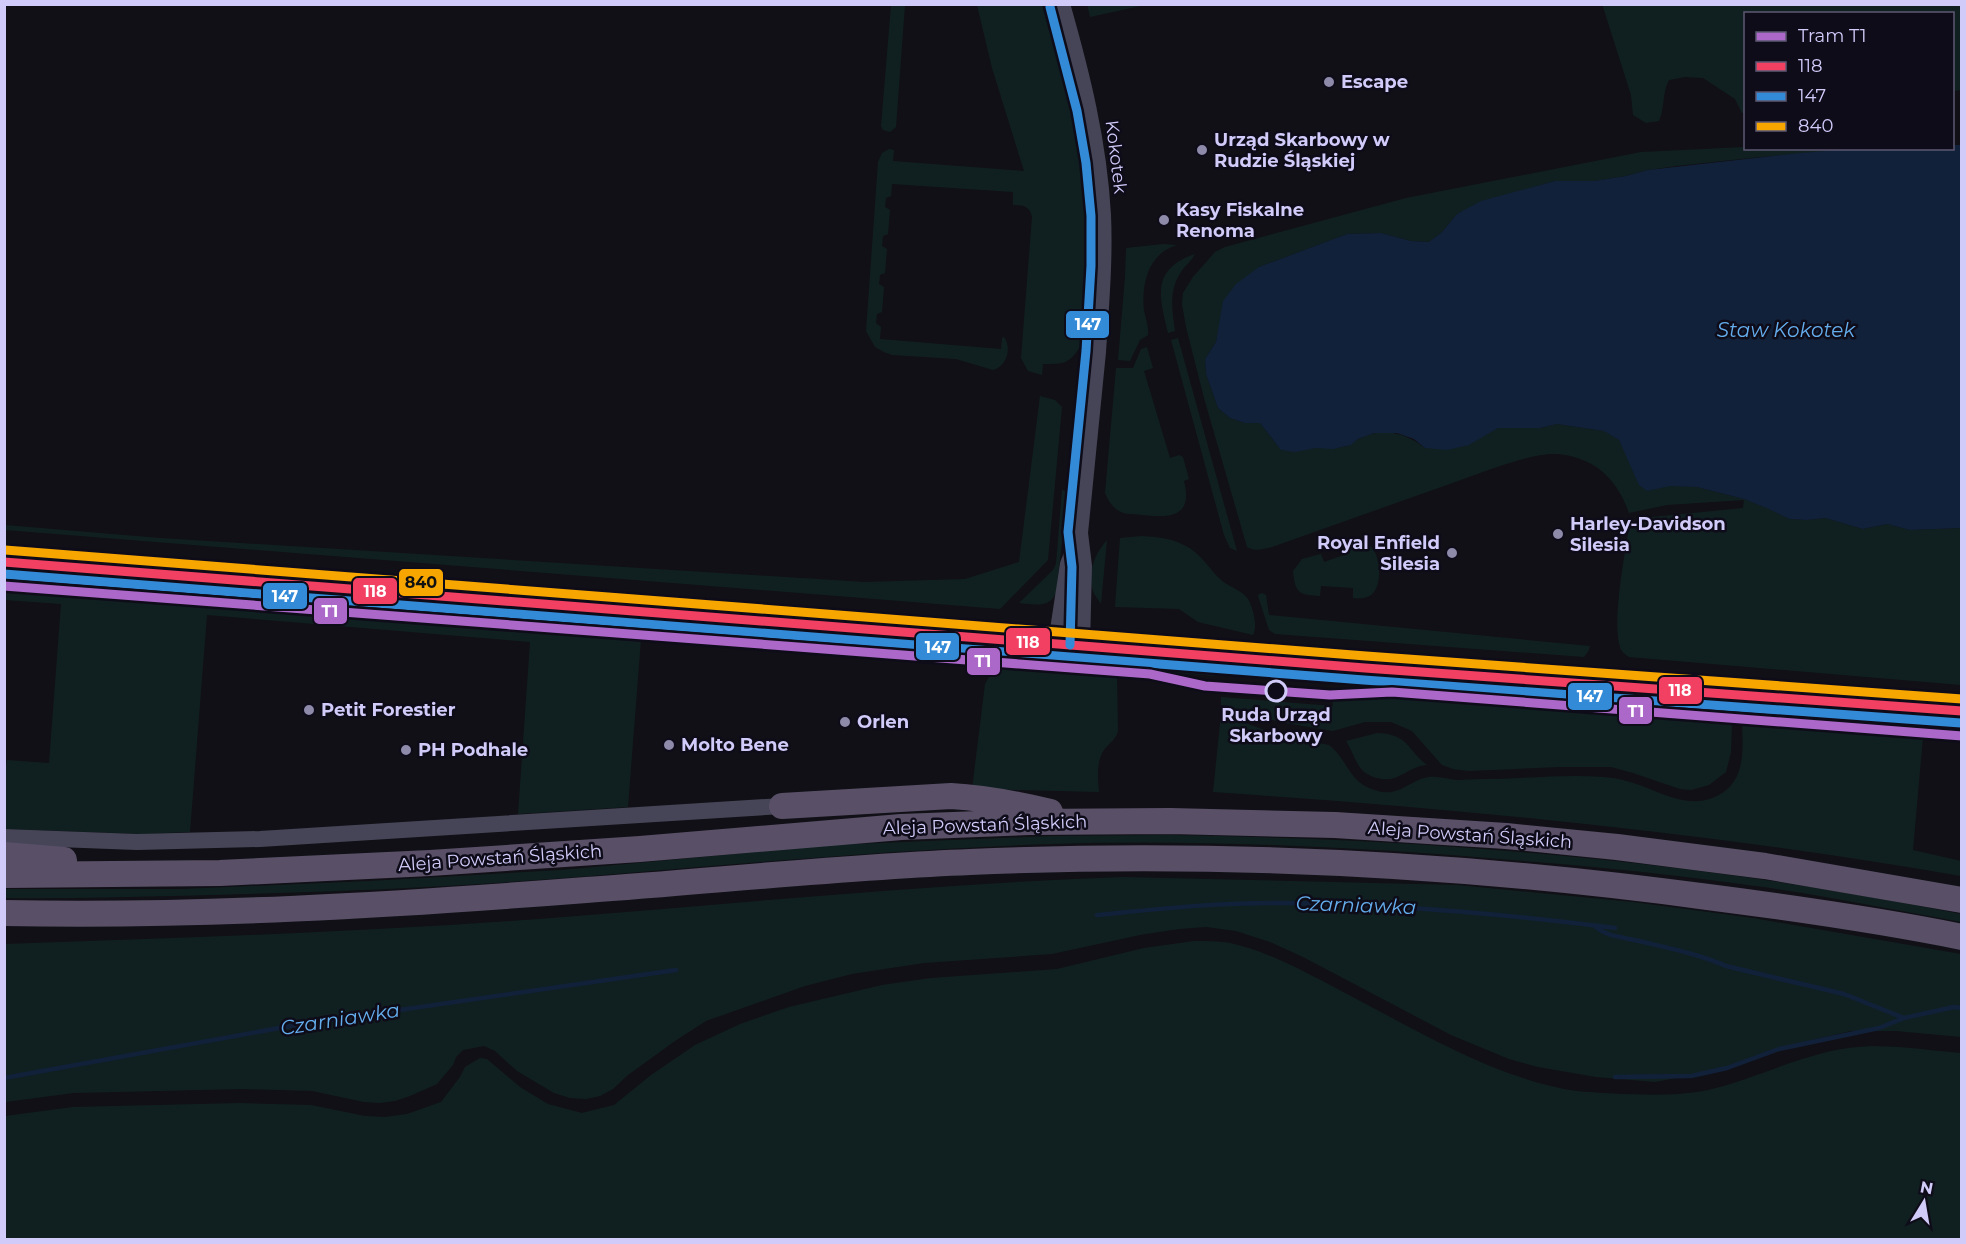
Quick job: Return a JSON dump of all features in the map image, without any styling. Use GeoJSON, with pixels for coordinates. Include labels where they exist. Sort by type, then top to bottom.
{"type":"FeatureCollection","features":[{"type":"Feature","properties":{"kind":"main road"},"geometry":{"type":"LineString","coordinates":[[4,562],[1962,711]]}},
{"type":"Feature","properties":{"kind":"main road"},"geometry":{"type":"LineString","coordinates":[[782,806],[951,796],[978,797],[1005,801],[1085,821]]}},
{"type":"Feature","properties":{"kind":"main road","name":"Aleja Powstań Śląskich"},"geometry":{"type":"LineString","coordinates":[[4,875],[220,873],[429,863],[640,849],[901,826],[1085,821],[1335,825],[1506,836],[1617,847],[1765,866],[1962,900]]}},
{"type":"Feature","properties":{"kind":"main road"},"geometry":{"type":"LineString","coordinates":[[4,855],[220,873]]}},
{"type":"Feature","properties":{"kind":"main road","name":"Aleja Powstań Śląskich"},"geometry":{"type":"LineString","coordinates":[[4,913],[189,911],[392,903],[579,891],[897,865],[1117,858],[1223,859],[1373,864],[1626,886],[1756,903],[1962,937]]}},
{"type":"Feature","properties":{"kind":"main road"},"geometry":{"type":"LineString","coordinates":[[4,927],[189,911]]}},
{"type":"Feature","properties":{"kind":"street","name":"Kokotek"},"geometry":{"type":"LineString","coordinates":[[1062,4],[1092,119],[1103,215],[1103,285],[1080,533],[1084,566],[1082,645]]}},
{"type":"Feature","properties":{"kind":"street","name":"Kokotek"},"geometry":{"type":"LineString","coordinates":[[1056,643],[1068,564],[1080,533]]}},
{"type":"Feature","properties":{"kind":"street"},"geometry":{"type":"LineString","coordinates":[[4,837],[137,842],[260,839],[782,806]]}},
{"type":"Feature","properties":{"kind":"shaded area"},"geometry":{"type":"Polygon","coordinates":[[[1087,4],[1144,4],[1145,5],[1090,17],[1087,4]]]}},
{"type":"Feature","properties":{"kind":"shaded area"},"geometry":{"type":"Polygon","coordinates":[[[1604,4],[1961,5],[1961,90],[1954,91],[1954,12],[1744,12],[1744,112],[1742,113],[1735,99],[1703,78],[1685,77],[1669,80],[1659,121],[1646,123],[1633,115],[1631,95],[1603,7],[1604,4]]]}},
{"type":"Feature","properties":{"kind":"shaded area"},"geometry":{"type":"Polygon","coordinates":[[[891,5],[905,5],[896,127],[890,132],[883,130],[881,126],[891,5]]]}},
{"type":"Feature","properties":{"kind":"shaded area"},"geometry":{"type":"Polygon","coordinates":[[[977,5],[1042,5],[1070,107],[1081,158],[1088,244],[1081,345],[1066,362],[1043,364],[1042,375],[1028,371],[1021,358],[1032,217],[1030,210],[1026,207],[1013,205],[1013,192],[892,184],[891,196],[886,198],[885,207],[890,210],[888,234],[883,236],[882,246],[887,249],[885,273],[880,275],[879,284],[884,287],[882,312],[877,314],[876,323],[881,327],[880,339],[1001,349],[1004,337],[1008,351],[1002,365],[993,370],[956,359],[892,355],[875,347],[866,331],[878,162],[882,153],[889,149],[894,150],[893,161],[1024,171],[992,68],[977,5]]]}},
{"type":"Feature","properties":{"kind":"shaded area"},"geometry":{"type":"Polygon","coordinates":[[[1744,147],[1744,150],[1849,150],[1676,166],[1594,181],[1555,181],[1457,214],[1442,232],[1429,242],[1411,241],[1381,233],[1347,234],[1259,267],[1220,322],[1216,342],[1205,359],[1206,374],[1218,408],[1230,418],[1245,423],[1260,423],[1281,450],[1286,451],[1343,447],[1367,435],[1385,432],[1410,438],[1425,448],[1483,435],[1498,428],[1540,428],[1557,424],[1605,431],[1619,440],[1647,491],[1670,485],[1697,487],[1744,499],[1789,519],[1825,518],[1863,529],[1887,524],[1910,530],[1961,528],[1961,685],[1629,657],[1621,649],[1617,623],[1630,526],[1652,517],[1743,508],[1744,500],[1667,505],[1629,513],[1618,489],[1602,471],[1581,459],[1569,456],[1555,454],[1520,460],[1272,547],[1256,550],[1247,547],[1204,398],[1182,304],[1183,293],[1193,277],[1215,252],[1225,247],[1406,198],[1641,152],[1744,147]]]}},
{"type":"Feature","properties":{"kind":"shaded area"},"geometry":{"type":"Polygon","coordinates":[[[1163,244],[1177,245],[1159,255],[1148,271],[1143,301],[1148,335],[1140,340],[1130,361],[1118,360],[1126,248],[1163,244]]]}},
{"type":"Feature","properties":{"kind":"shaded area"},"geometry":{"type":"Polygon","coordinates":[[[1195,254],[1175,284],[1172,299],[1175,331],[1168,333],[1161,296],[1165,276],[1171,267],[1195,254]]]}},
{"type":"Feature","properties":{"kind":"shaded area"},"geometry":{"type":"Polygon","coordinates":[[[1178,338],[1237,551],[1230,548],[1224,535],[1171,340],[1178,338]]]}},
{"type":"Feature","properties":{"kind":"shaded area"},"geometry":{"type":"Polygon","coordinates":[[[1147,347],[1153,368],[1144,371],[1170,458],[1179,455],[1183,457],[1189,479],[1184,481],[1186,493],[1182,508],[1171,515],[1121,512],[1112,505],[1105,493],[1116,368],[1133,368],[1141,349],[1147,347]]]}},
{"type":"Feature","properties":{"kind":"shaded area"},"geometry":{"type":"Polygon","coordinates":[[[1040,396],[1055,400],[1062,407],[1048,560],[1000,609],[5,530],[5,525],[160,538],[865,582],[965,579],[1019,562],[1040,396]]]}},
{"type":"Feature","properties":{"kind":"shaded area"},"geometry":{"type":"Polygon","coordinates":[[[1062,490],[1068,492],[1056,593],[1045,603],[1019,603],[1053,570],[1056,564],[1062,490]]]}},
{"type":"Feature","properties":{"kind":"shaded area"},"geometry":{"type":"Polygon","coordinates":[[[1142,536],[1169,539],[1190,548],[1221,580],[1245,596],[1250,603],[1254,617],[1253,635],[1198,622],[1179,609],[1115,607],[1120,538],[1142,536]]]}},
{"type":"Feature","properties":{"kind":"shaded area"},"geometry":{"type":"Polygon","coordinates":[[[1107,540],[1101,604],[1094,593],[1091,577],[1096,557],[1107,540]]]}},
{"type":"Feature","properties":{"kind":"shaded area"},"geometry":{"type":"Polygon","coordinates":[[[1360,541],[1372,547],[1378,560],[1378,583],[1372,594],[1364,598],[1353,598],[1353,588],[1321,586],[1320,596],[1307,595],[1299,591],[1295,584],[1293,571],[1302,559],[1321,554],[1324,562],[1344,555],[1342,547],[1360,541]]]}},
{"type":"Feature","properties":{"kind":"shaded area"},"geometry":{"type":"Polygon","coordinates":[[[5,574],[814,639],[945,655],[5,582],[5,574]]]}},
{"type":"Feature","properties":{"kind":"shaded area"},"geometry":{"type":"Polygon","coordinates":[[[4,590],[641,639],[628,807],[518,814],[530,642],[207,615],[190,832],[141,834],[5,829],[4,777],[7,760],[49,763],[61,604],[5,600],[4,590]]]}},
{"type":"Feature","properties":{"kind":"shaded area"},"geometry":{"type":"Polygon","coordinates":[[[1262,593],[1266,595],[1269,615],[1590,646],[1584,657],[1275,634],[1269,630],[1258,596],[1262,593]]]}},
{"type":"Feature","properties":{"kind":"shaded area"},"geometry":{"type":"Polygon","coordinates":[[[1001,659],[1058,662],[1114,662],[1117,668],[1001,659]]]}},
{"type":"Feature","properties":{"kind":"shaded area"},"geometry":{"type":"Polygon","coordinates":[[[1137,663],[1216,668],[1215,676],[1130,669],[1137,663]]]}},
{"type":"Feature","properties":{"kind":"shaded area"},"geometry":{"type":"Polygon","coordinates":[[[1002,667],[1117,675],[1118,731],[1101,754],[1098,770],[1099,792],[972,789],[985,684],[990,675],[1002,667]]]}},
{"type":"Feature","properties":{"kind":"shaded area"},"geometry":{"type":"Polygon","coordinates":[[[1405,682],[1961,724],[1961,732],[1404,690],[1405,682]]]}},
{"type":"Feature","properties":{"kind":"shaded area"},"geometry":{"type":"Polygon","coordinates":[[[1384,696],[1732,722],[1731,752],[1726,772],[1709,785],[1691,790],[1680,789],[1611,767],[1469,771],[1442,765],[1412,731],[1391,722],[1365,722],[1333,731],[1279,722],[1221,705],[1221,697],[1333,706],[1332,698],[1353,699],[1384,696]]]}},
{"type":"Feature","properties":{"kind":"shaded area"},"geometry":{"type":"Polygon","coordinates":[[[1221,714],[1278,735],[1329,745],[1355,778],[1371,789],[1382,792],[1395,791],[1429,777],[1456,780],[1588,776],[1620,779],[1673,798],[1699,801],[1717,796],[1726,790],[1738,774],[1743,744],[1742,723],[1923,737],[1913,850],[1961,861],[1961,876],[1775,847],[1588,824],[1401,806],[1213,792],[1221,714]]]}},
{"type":"Feature","properties":{"kind":"shaded area"},"geometry":{"type":"Polygon","coordinates":[[[1377,733],[1396,736],[1427,765],[1388,779],[1365,773],[1346,741],[1377,733]]]}},
{"type":"Feature","properties":{"kind":"shaded area"},"geometry":{"type":"Polygon","coordinates":[[[1169,835],[1395,843],[1558,855],[1801,885],[1961,914],[1962,922],[1828,897],[1689,877],[1454,855],[1223,843],[1049,844],[921,850],[537,880],[401,888],[172,896],[5,898],[5,889],[181,889],[369,881],[561,870],[831,845],[1051,836],[1169,835]]]}},
{"type":"Feature","properties":{"kind":"shaded area"},"geometry":{"type":"Polygon","coordinates":[[[1123,877],[1457,885],[1633,902],[1753,918],[1961,954],[1961,1037],[1896,1031],[1851,1031],[1812,1040],[1723,1069],[1655,1082],[1596,1077],[1538,1067],[1509,1059],[1451,1035],[1270,942],[1236,931],[1206,927],[1140,935],[1052,954],[924,963],[852,974],[805,986],[706,1021],[628,1075],[613,1089],[600,1096],[586,1099],[570,1098],[554,1093],[517,1071],[495,1051],[484,1046],[463,1050],[437,1084],[395,1101],[379,1103],[312,1091],[243,1089],[74,1093],[5,1102],[5,944],[406,928],[904,889],[1123,877]]]}},
{"type":"Feature","properties":{"kind":"shaded area"},"geometry":{"type":"Polygon","coordinates":[[[1194,941],[1230,943],[1260,952],[1305,972],[1430,1038],[1487,1065],[1546,1085],[1576,1091],[1642,1095],[1708,1090],[1812,1056],[1848,1048],[1890,1047],[1961,1053],[1961,1239],[5,1239],[5,1116],[73,1107],[240,1103],[311,1105],[365,1116],[385,1117],[407,1114],[441,1102],[465,1067],[480,1058],[487,1059],[520,1087],[548,1104],[582,1113],[614,1105],[651,1075],[695,1045],[740,1024],[789,1007],[882,985],[931,978],[1057,969],[1144,948],[1194,941]]]}},
{"type":"Feature","properties":{"kind":"water","name":"Staw Kokotek"},"geometry":{"type":"Polygon","coordinates":[[[1954,145],[1962,145],[1961,528],[1910,530],[1887,524],[1863,529],[1825,518],[1789,519],[1744,499],[1697,487],[1670,486],[1647,491],[1639,485],[1619,440],[1604,431],[1557,424],[1540,428],[1498,428],[1469,445],[1447,450],[1425,448],[1414,439],[1397,433],[1374,433],[1358,439],[1351,445],[1295,452],[1281,450],[1260,423],[1245,423],[1230,418],[1218,408],[1206,374],[1205,359],[1216,342],[1223,301],[1236,284],[1259,267],[1347,234],[1381,233],[1411,241],[1429,242],[1442,232],[1457,214],[1481,201],[1555,181],[1594,181],[1648,170],[1838,150],[1954,150],[1954,145]]]}},
{"type":"Feature","properties":{"kind":"waterway","name":"Czarniawka"},"geometry":{"type":"LineString","coordinates":[[1097,915],[1237,904],[1367,905],[1532,918],[1615,928]]}},
{"type":"Feature","properties":{"kind":"waterway"},"geometry":{"type":"LineString","coordinates":[[1595,926],[1615,936],[1683,952],[1726,966],[1844,994],[1904,1018]]}},
{"type":"Feature","properties":{"kind":"waterway","name":"Czarniawka"},"geometry":{"type":"LineString","coordinates":[[4,1078],[296,1025],[676,970]]}},
{"type":"Feature","properties":{"kind":"waterway"},"geometry":{"type":"LineString","coordinates":[[1615,1077],[1691,1076],[1727,1068],[1779,1049],[1879,1028],[1904,1018],[1954,1007],[1962,1008]]}},
{"type":"Feature","properties":{"kind":"tram line","name":"T1"},"geometry":{"type":"LineString","coordinates":[[4,586],[1150,674],[1205,686],[1330,695],[1392,692],[1962,736]]}},
{"type":"Feature","properties":{"kind":"transit line","name":"147"},"geometry":{"type":"LineString","coordinates":[[1050,7],[1077,111],[1086,163],[1091,216],[1091,266],[1086,351],[1068,532],[1072,567],[1070,645]]}},
{"type":"Feature","properties":{"kind":"transit line","name":"840"},"geometry":{"type":"LineString","coordinates":[[5,550],[1366,656],[1962,699]]}},
{"type":"Feature","properties":{"kind":"transit line","name":"118"},"geometry":{"type":"LineString","coordinates":[[4,562],[1365,668],[1962,711]]}},
{"type":"Feature","properties":{"kind":"transit line","name":"147"},"geometry":{"type":"LineString","coordinates":[[4,574],[1364,680],[1961,723]]}},
{"type":"Feature","properties":{"kind":"place","name":"Escape"},"geometry":{"type":"Point","coordinates":[1329,82]}},
{"type":"Feature","properties":{"kind":"place","name":"Urząd Skarbowy w Rudzie Śląskiej"},"geometry":{"type":"Point","coordinates":[1202,150]}},
{"type":"Feature","properties":{"kind":"place","name":"Kasy Fiskalne Renoma"},"geometry":{"type":"Point","coordinates":[1164,220]}},
{"type":"Feature","properties":{"kind":"place","name":"Harley-Davidson Silesia"},"geometry":{"type":"Point","coordinates":[1558,534]}},
{"type":"Feature","properties":{"kind":"place","name":"Royal Enfield Silesia"},"geometry":{"type":"Point","coordinates":[1452,553]}},
{"type":"Feature","properties":{"kind":"place","name":"Ruda Urząd Skarbowy"},"geometry":{"type":"Point","coordinates":[1276,691]}},
{"type":"Feature","properties":{"kind":"place","name":"Petit Forestier"},"geometry":{"type":"Point","coordinates":[309,710]}},
{"type":"Feature","properties":{"kind":"place","name":"Orlen"},"geometry":{"type":"Point","coordinates":[845,722]}},
{"type":"Feature","properties":{"kind":"place","name":"Molto Bene"},"geometry":{"type":"Point","coordinates":[669,745]}},
{"type":"Feature","properties":{"kind":"place","name":"PH Podhale"},"geometry":{"type":"Point","coordinates":[406,750]}}]}
